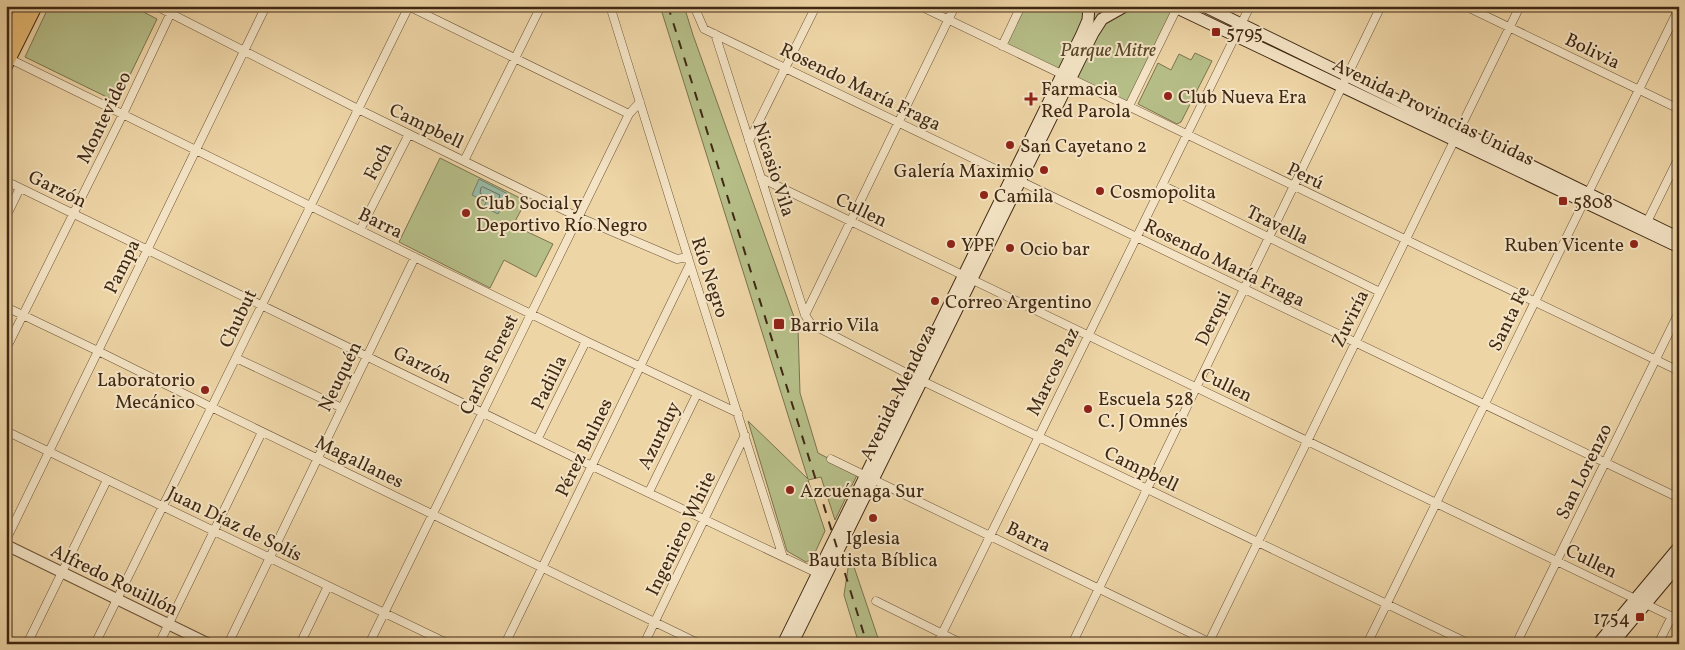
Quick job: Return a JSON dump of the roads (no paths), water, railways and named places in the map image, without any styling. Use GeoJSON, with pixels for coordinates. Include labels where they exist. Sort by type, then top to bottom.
{"type":"FeatureCollection","features":[{"type":"Feature","properties":{"kind":"main road"},"geometry":{"type":"LineString","coordinates":[[6,41],[23,6]]}},
{"type":"Feature","properties":{"kind":"main road"},"geometry":{"type":"LineString","coordinates":[[8,63],[36,6]]}},
{"type":"Feature","properties":{"kind":"main road","name":"Avenida Mendoza"},"geometry":{"type":"LineString","coordinates":[[1066,77],[1088,20],[1089,6]]}},
{"type":"Feature","properties":{"kind":"main road","name":"Avenida Mendoza"},"geometry":{"type":"LineString","coordinates":[[783,644],[821,575],[1066,77],[1102,18],[1125,6]]}},
{"type":"Feature","properties":{"kind":"main road","name":"Avenida Provincias Unidas"},"geometry":{"type":"LineString","coordinates":[[1204,6],[1345,81],[1585,198],[1679,247]]}},
{"type":"Feature","properties":{"kind":"main road","name":"Avenida Provincias Unidas"},"geometry":{"type":"LineString","coordinates":[[1175,7],[1236,36],[1345,81]]}},
{"type":"Feature","properties":{"kind":"main road","name":"Avenida Provincias Unidas"},"geometry":{"type":"LineString","coordinates":[[1585,198],[1647,222],[1679,238]]}},
{"type":"Feature","properties":{"kind":"main road"},"geometry":{"type":"LineString","coordinates":[[1612,644],[1679,547]]}},
{"type":"Feature","properties":{"kind":"main road"},"geometry":{"type":"LineString","coordinates":[[1598,644],[1679,564]]}},
{"type":"Feature","properties":{"kind":"main road","name":"Avenida Mendoza"},"geometry":{"type":"LineString","coordinates":[[792,644],[821,575]]}},
{"type":"Feature","properties":{"kind":"street","name":"Campbell"},"geometry":{"type":"LineString","coordinates":[[156,6],[172,10],[244,51],[578,217],[677,259],[689,261]]}},
{"type":"Feature","properties":{"kind":"street","name":"Pampa"},"geometry":{"type":"LineString","coordinates":[[6,540],[266,6]]}},
{"type":"Feature","properties":{"kind":"street"},"geometry":{"type":"LineString","coordinates":[[408,6],[628,114]]}},
{"type":"Feature","properties":{"kind":"street","name":"Chubut"},"geometry":{"type":"LineString","coordinates":[[95,644],[408,6]]}},
{"type":"Feature","properties":{"kind":"street"},"geometry":{"type":"LineString","coordinates":[[464,161],[541,6]]}},
{"type":"Feature","properties":{"kind":"street","name":"Río Negro"},"geometry":{"type":"LineString","coordinates":[[610,6],[783,557]]}},
{"type":"Feature","properties":{"kind":"street","name":"Rosendo María Fraga"},"geometry":{"type":"LineString","coordinates":[[694,6],[704,29],[1679,498]]}},
{"type":"Feature","properties":{"kind":"street"},"geometry":{"type":"LineString","coordinates":[[749,141],[816,6]]}},
{"type":"Feature","properties":{"kind":"street","name":"Perú"},"geometry":{"type":"LineString","coordinates":[[920,6],[1128,108],[1679,371]]}},
{"type":"Feature","properties":{"kind":"street"},"geometry":{"type":"LineString","coordinates":[[805,315],[955,6]]}},
{"type":"Feature","properties":{"kind":"street"},"geometry":{"type":"LineString","coordinates":[[1002,46],[1021,6]]}},
{"type":"Feature","properties":{"kind":"street","name":"Marcos Paz"},"geometry":{"type":"LineString","coordinates":[[937,644],[1250,6]]}},
{"type":"Feature","properties":{"kind":"street","name":"Derqui"},"geometry":{"type":"LineString","coordinates":[[1072,644],[1381,6]]}},
{"type":"Feature","properties":{"kind":"street","name":"Bolivia"},"geometry":{"type":"LineString","coordinates":[[1465,6],[1679,109]]}},
{"type":"Feature","properties":{"kind":"street","name":"Zuviría"},"geometry":{"type":"LineString","coordinates":[[1210,643],[1307,440],[1520,6]]}},
{"type":"Feature","properties":{"kind":"street"},"geometry":{"type":"LineString","coordinates":[[1128,108],[1175,7]]}},
{"type":"Feature","properties":{"kind":"street","name":"Santa Fe"},"geometry":{"type":"LineString","coordinates":[[1366,644],[1679,8]]}},
{"type":"Feature","properties":{"kind":"street","name":"Montevideo"},"geometry":{"type":"LineString","coordinates":[[6,349],[123,114],[172,10]]}},
{"type":"Feature","properties":{"kind":"street","name":"Nicasio Vila"},"geometry":{"type":"LineString","coordinates":[[715,34],[805,315]]}},
{"type":"Feature","properties":{"kind":"street","name":"Barra"},"geometry":{"type":"LineString","coordinates":[[8,63],[123,114],[586,341],[738,413]]}},
{"type":"Feature","properties":{"kind":"street","name":"Carlos Forest"},"geometry":{"type":"LineString","coordinates":[[369,644],[628,114],[640,102]]}},
{"type":"Feature","properties":{"kind":"street","name":"Foch"},"geometry":{"type":"LineString","coordinates":[[360,230],[409,134]]}},
{"type":"Feature","properties":{"kind":"street"},"geometry":{"type":"LineString","coordinates":[[1647,222],[1679,157]]}},
{"type":"Feature","properties":{"kind":"street","name":"Cullen"},"geometry":{"type":"LineString","coordinates":[[761,178],[1675,618]]}},
{"type":"Feature","properties":{"kind":"street","name":"Garzón"},"geometry":{"type":"LineString","coordinates":[[6,181],[483,411],[592,466],[821,575]]}},
{"type":"Feature","properties":{"kind":"street","name":"Travella"},"geometry":{"type":"LineString","coordinates":[[1162,185],[1380,292]]}},
{"type":"Feature","properties":{"kind":"street"},"geometry":{"type":"LineString","coordinates":[[6,217],[20,188]]}},
{"type":"Feature","properties":{"kind":"street","name":"Neuquén"},"geometry":{"type":"LineString","coordinates":[[228,644],[415,257]]}},
{"type":"Feature","properties":{"kind":"street","name":"Pérez Bulnes"},"geometry":{"type":"LineString","coordinates":[[505,644],[689,261]]}},
{"type":"Feature","properties":{"kind":"street","name":"Magallanes"},"geometry":{"type":"LineString","coordinates":[[6,307],[700,644]]}},
{"type":"Feature","properties":{"kind":"street","name":"San Lorenzo"},"geometry":{"type":"LineString","coordinates":[[1516,644],[1679,312]]}},
{"type":"Feature","properties":{"kind":"street","name":"Campbell"},"geometry":{"type":"LineString","coordinates":[[805,315],[811,324],[918,379],[1470,644]]}},
{"type":"Feature","properties":{"kind":"street","name":"Padilla"},"geometry":{"type":"LineString","coordinates":[[538,438],[586,341]]}},
{"type":"Feature","properties":{"kind":"street"},"geometry":{"type":"LineString","coordinates":[[236,358],[342,408]]}},
{"type":"Feature","properties":{"kind":"street","name":"Azurduy"},"geometry":{"type":"LineString","coordinates":[[649,492],[696,394]]}},
{"type":"Feature","properties":{"kind":"street","name":"Juan Díaz de Solís"},"geometry":{"type":"LineString","coordinates":[[6,431],[449,644]]}},
{"type":"Feature","properties":{"kind":"street"},"geometry":{"type":"LineString","coordinates":[[160,644],[262,432]]}},
{"type":"Feature","properties":{"kind":"street","name":"Ingeniero White"},"geometry":{"type":"LineString","coordinates":[[644,644],[745,436]]}},
{"type":"Feature","properties":{"kind":"street","name":"Barra"},"geometry":{"type":"LineString","coordinates":[[831,459],[1210,643]]}},
{"type":"Feature","properties":{"kind":"street"},"geometry":{"type":"LineString","coordinates":[[27,644],[107,480]]}},
{"type":"Feature","properties":{"kind":"street","name":"Alfredo Rouillón"},"geometry":{"type":"LineString","coordinates":[[6,545],[208,644]]}},
{"type":"Feature","properties":{"kind":"street"},"geometry":{"type":"LineString","coordinates":[[300,644],[328,586]]}},
{"type":"Feature","properties":{"kind":"street"},"geometry":{"type":"LineString","coordinates":[[876,601],[963,644]]}},
{"type":"Feature","properties":{"kind":"street"},"geometry":{"type":"LineString","coordinates":[[1658,644],[1675,618]]}},
{"type":"Feature","properties":{"kind":"water"},"geometry":{"type":"Polygon","coordinates":[[[479,179],[508,194],[498,214],[484,207],[486,202],[472,195],[479,179]]]}},
{"type":"Feature","properties":{"kind":"railway"},"geometry":{"type":"LineString","coordinates":[[668,6],[867,644]]}},
{"type":"Feature","properties":{"kind":"place","name":"5795"},"geometry":{"type":"Point","coordinates":[1216,32]}},
{"type":"Feature","properties":{"kind":"place","name":"Club Nueva Era"},"geometry":{"type":"Point","coordinates":[1168,96]}},
{"type":"Feature","properties":{"kind":"place","name":"Farmacia Red Parola"},"geometry":{"type":"Point","coordinates":[1031,99]}},
{"type":"Feature","properties":{"kind":"place","name":"San Cayetano 2"},"geometry":{"type":"Point","coordinates":[1010,145]}},
{"type":"Feature","properties":{"kind":"place","name":"Galería Maximio"},"geometry":{"type":"Point","coordinates":[1044,170]}},
{"type":"Feature","properties":{"kind":"place","name":"Cosmopolita"},"geometry":{"type":"Point","coordinates":[1100,191]}},
{"type":"Feature","properties":{"kind":"place","name":"Camila"},"geometry":{"type":"Point","coordinates":[984,195]}},
{"type":"Feature","properties":{"kind":"place","name":"5808"},"geometry":{"type":"Point","coordinates":[1563,201]}},
{"type":"Feature","properties":{"kind":"place","name":"Club Social y Deportivo Río Negro"},"geometry":{"type":"Point","coordinates":[466,213]}},
{"type":"Feature","properties":{"kind":"place","name":"YPF"},"geometry":{"type":"Point","coordinates":[951,244]}},
{"type":"Feature","properties":{"kind":"place","name":"Ruben Vicente"},"geometry":{"type":"Point","coordinates":[1634,244]}},
{"type":"Feature","properties":{"kind":"place","name":"Ocio bar"},"geometry":{"type":"Point","coordinates":[1010,248]}},
{"type":"Feature","properties":{"kind":"place","name":"Correo Argentino"},"geometry":{"type":"Point","coordinates":[935,301]}},
{"type":"Feature","properties":{"kind":"place","name":"Barrio Vila"},"geometry":{"type":"Point","coordinates":[779,324]}},
{"type":"Feature","properties":{"kind":"place","name":"Laboratorio Mecánico"},"geometry":{"type":"Point","coordinates":[205,390]}},
{"type":"Feature","properties":{"kind":"place","name":"Escuela 528 C. J Omnés"},"geometry":{"type":"Point","coordinates":[1088,409]}},
{"type":"Feature","properties":{"kind":"place","name":"Azcuénaga Sur"},"geometry":{"type":"Point","coordinates":[790,490]}},
{"type":"Feature","properties":{"kind":"place","name":"Iglesia Bautista Bíblica"},"geometry":{"type":"Point","coordinates":[873,518]}},
{"type":"Feature","properties":{"kind":"place","name":"1754"},"geometry":{"type":"Point","coordinates":[1640,617]}},
{"type":"Feature","properties":{"kind":"park label","name":"Parque Mitre"},"geometry":{"type":"Point","coordinates":[1108,49]}}]}
